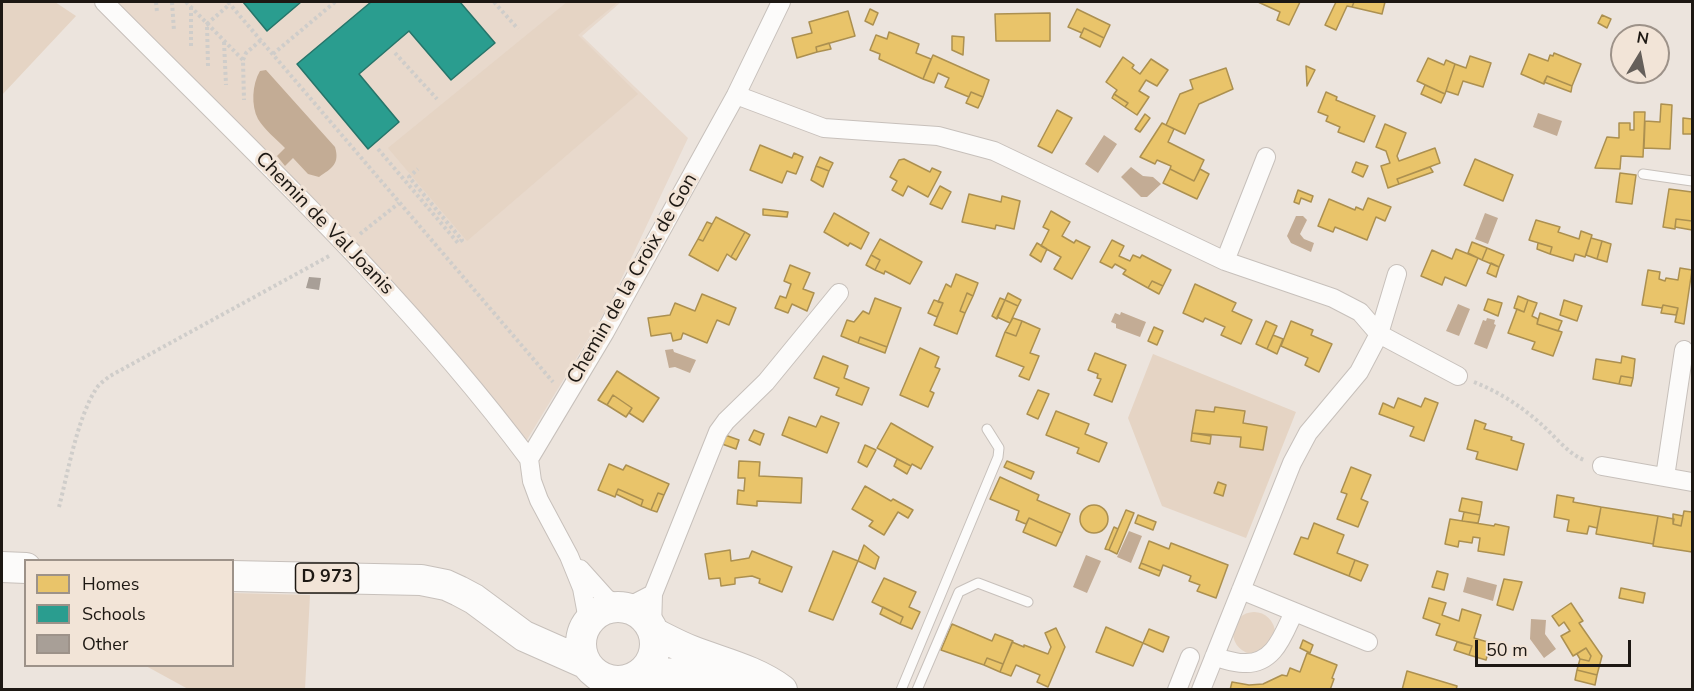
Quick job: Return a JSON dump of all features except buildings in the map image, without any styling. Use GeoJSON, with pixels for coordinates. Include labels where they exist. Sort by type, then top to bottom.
{"type":"FeatureCollection","features":[{"type":"Feature","properties":{"kind":"main road"},"geometry":{"type":"LineString","coordinates":[[2,567],[24,568]]}},
{"type":"Feature","properties":{"kind":"main road","name":"D 973"},"geometry":{"type":"LineString","coordinates":[[234,576],[429,582],[446,585],[459,591],[524,636],[585,663]]}},
{"type":"Feature","properties":{"kind":"main road"},"geometry":{"type":"LineString","coordinates":[[623,607],[645,618],[653,630],[654,655],[642,673],[631,680],[618,682],[605,680],[593,673],[585,663],[580,642],[588,621],[602,610],[623,607]]}},
{"type":"Feature","properties":{"kind":"main road","name":"D 973"},"geometry":{"type":"LineString","coordinates":[[512,626],[572,628],[588,621]]}},
{"type":"Feature","properties":{"kind":"main road"},"geometry":{"type":"LineString","coordinates":[[653,630],[692,651],[751,672],[782,690]]}},
{"type":"Feature","properties":{"kind":"main road"},"geometry":{"type":"LineString","coordinates":[[642,673],[684,673],[723,680],[750,690]]}},
{"type":"Feature","properties":{"kind":"street","name":"Chemin de Val Joanis"},"geometry":{"type":"LineString","coordinates":[[104,2],[216,112],[347,247],[436,344],[529,459]]}},
{"type":"Feature","properties":{"kind":"street","name":"Chemin de la Croix de Gon"},"geometry":{"type":"LineString","coordinates":[[529,459],[605,332],[736,95],[781,2]]}},
{"type":"Feature","properties":{"kind":"street"},"geometry":{"type":"LineString","coordinates":[[736,95],[824,128],[938,136],[994,151],[1225,261],[1333,298],[1360,312],[1379,334],[1458,376]]}},
{"type":"Feature","properties":{"kind":"street"},"geometry":{"type":"LineString","coordinates":[[1225,261],[1266,157]]}},
{"type":"Feature","properties":{"kind":"street"},"geometry":{"type":"LineString","coordinates":[[1201,690],[1292,463],[1308,433],[1359,372],[1379,334],[1397,274]]}},
{"type":"Feature","properties":{"kind":"street"},"geometry":{"type":"LineString","coordinates":[[653,630],[653,594],[718,432],[726,421],[766,382],[839,293]]}},
{"type":"Feature","properties":{"kind":"street"},"geometry":{"type":"LineString","coordinates":[[1665,477],[1684,350]]}},
{"type":"Feature","properties":{"kind":"street"},"geometry":{"type":"LineString","coordinates":[[529,459],[532,481],[539,500],[569,556],[582,588],[588,621]]}},
{"type":"Feature","properties":{"kind":"street"},"geometry":{"type":"LineString","coordinates":[[1602,466],[1692,482]]}},
{"type":"Feature","properties":{"kind":"street"},"geometry":{"type":"LineString","coordinates":[[569,556],[606,598],[623,607],[653,594]]}},
{"type":"Feature","properties":{"kind":"street"},"geometry":{"type":"LineString","coordinates":[[1241,590],[1368,642]]}},
{"type":"Feature","properties":{"kind":"street"},"geometry":{"type":"LineString","coordinates":[[1214,657],[1244,663],[1265,659],[1278,647],[1294,612]]}},
{"type":"Feature","properties":{"kind":"street"},"geometry":{"type":"LineString","coordinates":[[1177,690],[1190,657]]}},
{"type":"Feature","properties":{"kind":"lane"},"geometry":{"type":"LineString","coordinates":[[1643,174],[1692,181]]}},
{"type":"Feature","properties":{"kind":"lane"},"geometry":{"type":"LineString","coordinates":[[901,690],[998,457],[999,448],[987,429]]}},
{"type":"Feature","properties":{"kind":"lane"},"geometry":{"type":"LineString","coordinates":[[917,690],[959,592],[978,583],[1028,602]]}},
{"type":"Feature","properties":{"kind":"path"},"geometry":{"type":"LineString","coordinates":[[156,2],[157,12]]}},
{"type":"Feature","properties":{"kind":"path"},"geometry":{"type":"LineString","coordinates":[[172,2],[174,31]]}},
{"type":"Feature","properties":{"kind":"path"},"geometry":{"type":"LineString","coordinates":[[186,2],[243,60]]}},
{"type":"Feature","properties":{"kind":"path"},"geometry":{"type":"LineString","coordinates":[[273,54],[335,2]]}},
{"type":"Feature","properties":{"kind":"path"},"geometry":{"type":"LineString","coordinates":[[494,2],[518,29]]}},
{"type":"Feature","properties":{"kind":"path"},"geometry":{"type":"LineString","coordinates":[[208,66],[207,24],[229,3],[557,385]]}},
{"type":"Feature","properties":{"kind":"path"},"geometry":{"type":"LineString","coordinates":[[191,6],[191,48]]}},
{"type":"Feature","properties":{"kind":"path"},"geometry":{"type":"LineString","coordinates":[[244,99],[243,60],[246,53],[261,40]]}},
{"type":"Feature","properties":{"kind":"path"},"geometry":{"type":"LineString","coordinates":[[224,42],[226,85]]}},
{"type":"Feature","properties":{"kind":"path"},"geometry":{"type":"LineString","coordinates":[[395,53],[437,99]]}},
{"type":"Feature","properties":{"kind":"path"},"geometry":{"type":"LineString","coordinates":[[378,149],[458,243],[462,240],[409,177],[418,169]]}},
{"type":"Feature","properties":{"kind":"path"},"geometry":{"type":"LineString","coordinates":[[58,507],[82,422],[98,386],[110,376],[347,247]]}},
{"type":"Feature","properties":{"kind":"path"},"geometry":{"type":"LineString","coordinates":[[1458,376],[1491,389],[1518,405],[1577,457],[1602,466]]}},
{"type":"Feature","properties":{"kind":"shaded area"},"geometry":{"type":"Polygon","coordinates":[[[2,2],[55,2],[76,16],[2,95],[2,2]]]}},
{"type":"Feature","properties":{"kind":"shaded area"},"geometry":{"type":"Polygon","coordinates":[[[94,2],[621,2],[582,36],[688,138],[610,303],[522,448],[223,127],[94,2]]]}},
{"type":"Feature","properties":{"kind":"shaded area"},"geometry":{"type":"Polygon","coordinates":[[[567,2],[618,2],[578,35],[638,94],[467,241],[388,148],[567,2]]]}},
{"type":"Feature","properties":{"kind":"shaded area"},"geometry":{"type":"Polygon","coordinates":[[[266,70],[335,147],[336,162],[319,177],[308,174],[293,158],[285,166],[277,156],[285,148],[258,119],[253,102],[254,88],[260,71],[266,70]]]}},
{"type":"Feature","properties":{"kind":"shaded area"},"geometry":{"type":"Polygon","coordinates":[[[1538,113],[1562,121],[1557,136],[1533,127],[1538,113]]]}},
{"type":"Feature","properties":{"kind":"shaded area"},"geometry":{"type":"Polygon","coordinates":[[[1104,135],[1117,144],[1098,173],[1085,164],[1104,135]]]}},
{"type":"Feature","properties":{"kind":"shaded area"},"geometry":{"type":"Polygon","coordinates":[[[1131,167],[1143,176],[1153,177],[1161,184],[1147,197],[1141,197],[1121,177],[1131,167]]]}},
{"type":"Feature","properties":{"kind":"shaded area"},"geometry":{"type":"Polygon","coordinates":[[[1485,213],[1498,218],[1488,244],[1475,239],[1485,213]]]}},
{"type":"Feature","properties":{"kind":"shaded area"},"geometry":{"type":"Polygon","coordinates":[[[1296,216],[1303,216],[1307,220],[1300,234],[1304,239],[1314,243],[1311,252],[1291,243],[1287,236],[1296,216]]]}},
{"type":"Feature","properties":{"kind":"shaded area"},"geometry":{"type":"Polygon","coordinates":[[[1458,304],[1470,309],[1459,336],[1446,331],[1458,304]]]}},
{"type":"Feature","properties":{"kind":"shaded area"},"geometry":{"type":"Polygon","coordinates":[[[1121,312],[1146,322],[1140,337],[1116,328],[1116,324],[1111,322],[1115,313],[1120,315],[1121,312]]]}},
{"type":"Feature","properties":{"kind":"shaded area"},"geometry":{"type":"Polygon","coordinates":[[[1487,318],[1495,320],[1496,325],[1487,349],[1474,344],[1483,320],[1486,321],[1487,318]]]}},
{"type":"Feature","properties":{"kind":"shaded area"},"geometry":{"type":"Polygon","coordinates":[[[673,349],[674,352],[696,360],[690,373],[675,367],[669,368],[665,350],[673,349]]]}},
{"type":"Feature","properties":{"kind":"shaded area"},"geometry":{"type":"Polygon","coordinates":[[[1153,354],[1296,412],[1246,538],[1162,506],[1128,418],[1153,354]]]}},
{"type":"Feature","properties":{"kind":"shaded area"},"geometry":{"type":"Polygon","coordinates":[[[1129,531],[1142,536],[1131,563],[1117,557],[1129,531]]]}},
{"type":"Feature","properties":{"kind":"shaded area"},"geometry":{"type":"Polygon","coordinates":[[[1086,555],[1101,561],[1087,593],[1073,587],[1086,555]]]}},
{"type":"Feature","properties":{"kind":"shaded area"},"geometry":{"type":"Polygon","coordinates":[[[1467,577],[1497,585],[1493,601],[1463,592],[1467,577]]]}},
{"type":"Feature","properties":{"kind":"shaded area"},"geometry":{"type":"Polygon","coordinates":[[[234,593],[310,595],[305,689],[188,689],[148,667],[234,667],[234,593]]]}},
{"type":"Feature","properties":{"kind":"shaded area"},"geometry":{"type":"Polygon","coordinates":[[[1254,612],[1269,618],[1275,633],[1269,648],[1254,654],[1239,648],[1233,633],[1239,618],[1254,612]]]}},
{"type":"Feature","properties":{"kind":"shaded area"},"geometry":{"type":"Polygon","coordinates":[[[1531,619],[1546,620],[1545,634],[1556,649],[1544,658],[1530,639],[1531,619]]]}}]}
